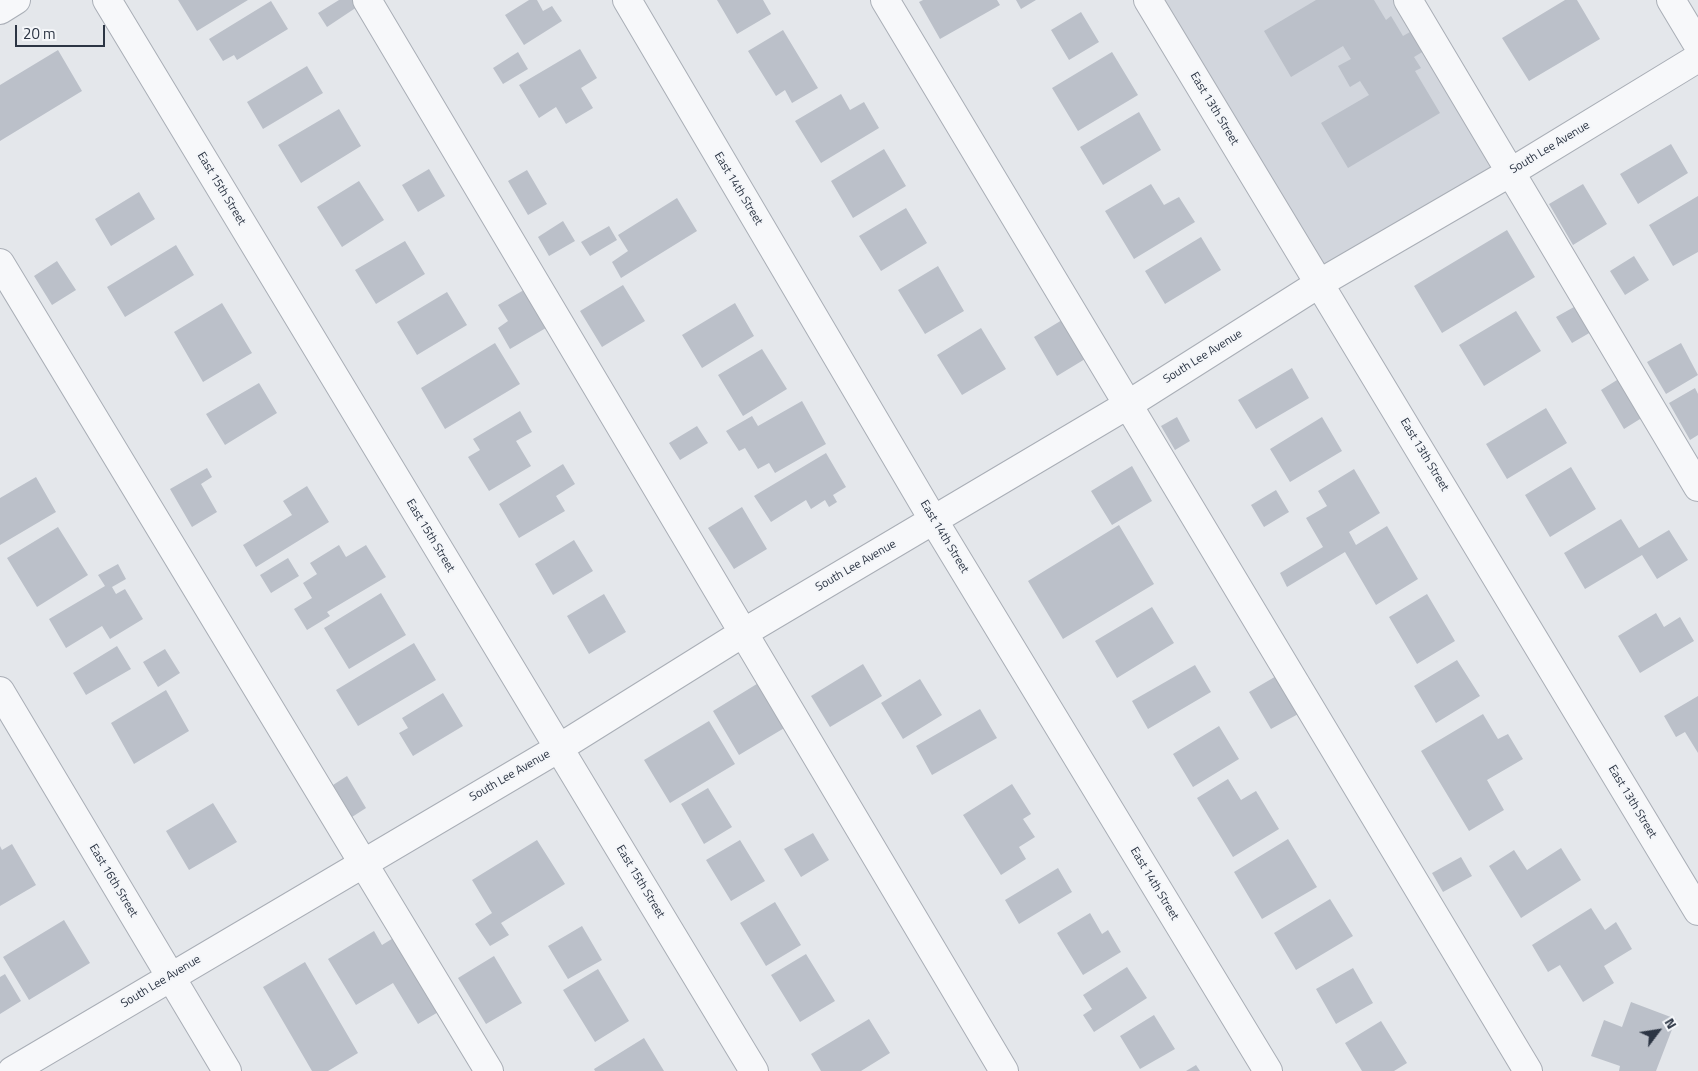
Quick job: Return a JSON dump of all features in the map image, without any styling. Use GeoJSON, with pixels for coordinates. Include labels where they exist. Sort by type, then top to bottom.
{"type":"FeatureCollection","features":[{"type":"Feature","properties":{"kind":"street"},"geometry":{"type":"LineString","coordinates":[[0,10],[16,0]]}},
{"type":"Feature","properties":{"kind":"street","name":"East 15th Street"},"geometry":{"type":"LineString","coordinates":[[106,0],[754,1071]]}},
{"type":"Feature","properties":{"kind":"street"},"geometry":{"type":"LineString","coordinates":[[367,0],[1004,1071]]}},
{"type":"Feature","properties":{"kind":"street","name":"East 14th Street"},"geometry":{"type":"LineString","coordinates":[[627,0],[934,521],[1268,1071]]}},
{"type":"Feature","properties":{"kind":"street"},"geometry":{"type":"LineString","coordinates":[[885,0],[1528,1071]]}},
{"type":"Feature","properties":{"kind":"street","name":"East 13th Street"},"geometry":{"type":"LineString","coordinates":[[1148,0],[1698,911]]}},
{"type":"Feature","properties":{"kind":"street"},"geometry":{"type":"LineString","coordinates":[[1408,0],[1698,486]]}},
{"type":"Feature","properties":{"kind":"street"},"geometry":{"type":"LineString","coordinates":[[1671,0],[1698,45]]}},
{"type":"Feature","properties":{"kind":"street","name":"South Lee Avenue"},"geometry":{"type":"LineString","coordinates":[[12,1071],[559,748],[743,633],[1129,404],[1320,283],[1511,172],[1698,58]]}},
{"type":"Feature","properties":{"kind":"street"},"geometry":{"type":"LineString","coordinates":[[0,264],[489,1071]]}},
{"type":"Feature","properties":{"kind":"street","name":"East 16th Street"},"geometry":{"type":"LineString","coordinates":[[0,691],[228,1071]]}},
{"type":"Feature","properties":{"kind":"shaded area"},"geometry":{"type":"Polygon","coordinates":[[[1149,0],[1408,0],[1511,172],[1320,283],[1149,0]]]}},
{"type":"Feature","properties":{"kind":"building"},"geometry":{"type":"Polygon","coordinates":[[[178,0],[248,0],[197,31],[178,0]]]}},
{"type":"Feature","properties":{"kind":"building"},"geometry":{"type":"Polygon","coordinates":[[[339,0],[353,0],[357,7],[327,27],[318,13],[339,0]]]}},
{"type":"Feature","properties":{"kind":"building"},"geometry":{"type":"Polygon","coordinates":[[[529,0],[537,0],[543,11],[552,6],[562,21],[524,45],[505,15],[529,0]]]}},
{"type":"Feature","properties":{"kind":"building"},"geometry":{"type":"Polygon","coordinates":[[[717,0],[763,0],[771,14],[737,34],[717,0]]]}},
{"type":"Feature","properties":{"kind":"building"},"geometry":{"type":"Polygon","coordinates":[[[923,0],[997,0],[1000,5],[940,39],[919,2],[923,0]]]}},
{"type":"Feature","properties":{"kind":"building"},"geometry":{"type":"Polygon","coordinates":[[[1016,0],[1036,0],[1021,9],[1016,0]]]}},
{"type":"Feature","properties":{"kind":"building"},"geometry":{"type":"Polygon","coordinates":[[[1316,0],[1374,0],[1386,20],[1391,16],[1403,36],[1417,28],[1429,48],[1414,57],[1421,68],[1415,71],[1440,113],[1348,168],[1321,123],[1369,95],[1360,81],[1350,87],[1338,66],[1351,59],[1343,46],[1291,77],[1264,31],[1316,0]]]}},
{"type":"Feature","properties":{"kind":"building"},"geometry":{"type":"Polygon","coordinates":[[[1565,0],[1577,0],[1600,39],[1529,81],[1502,38],[1565,0]]]}},
{"type":"Feature","properties":{"kind":"building"},"geometry":{"type":"Polygon","coordinates":[[[271,1],[288,29],[237,60],[234,55],[223,61],[209,39],[271,1]]]}},
{"type":"Feature","properties":{"kind":"building"},"geometry":{"type":"Polygon","coordinates":[[[1081,12],[1099,42],[1069,60],[1051,30],[1081,12]]]}},
{"type":"Feature","properties":{"kind":"building"},"geometry":{"type":"Polygon","coordinates":[[[783,30],[818,88],[792,103],[785,90],[776,96],[748,51],[783,30]]]}},
{"type":"Feature","properties":{"kind":"building"},"geometry":{"type":"Polygon","coordinates":[[[580,49],[597,78],[581,88],[593,108],[566,124],[556,107],[539,118],[519,85],[580,49]]]}},
{"type":"Feature","properties":{"kind":"building"},"geometry":{"type":"Polygon","coordinates":[[[58,50],[82,91],[0,141],[0,85],[58,50]]]}},
{"type":"Feature","properties":{"kind":"building"},"geometry":{"type":"Polygon","coordinates":[[[518,52],[528,69],[503,84],[493,68],[518,52]]]}},
{"type":"Feature","properties":{"kind":"building"},"geometry":{"type":"Polygon","coordinates":[[[1112,52],[1138,95],[1078,131],[1052,88],[1112,52]]]}},
{"type":"Feature","properties":{"kind":"building"},"geometry":{"type":"Polygon","coordinates":[[[307,66],[323,93],[263,129],[247,102],[307,66]]]}},
{"type":"Feature","properties":{"kind":"building"},"geometry":{"type":"Polygon","coordinates":[[[841,94],[850,110],[864,102],[879,128],[821,163],[795,121],[841,94]]]}},
{"type":"Feature","properties":{"kind":"building"},"geometry":{"type":"Polygon","coordinates":[[[339,109],[361,146],[301,183],[278,145],[339,109]]]}},
{"type":"Feature","properties":{"kind":"building"},"geometry":{"type":"Polygon","coordinates":[[[1139,112],[1161,150],[1103,185],[1080,147],[1139,112]]]}},
{"type":"Feature","properties":{"kind":"building"},"geometry":{"type":"Polygon","coordinates":[[[1671,144],[1688,173],[1638,204],[1620,174],[1671,144]]]}},
{"type":"Feature","properties":{"kind":"building"},"geometry":{"type":"Polygon","coordinates":[[[884,149],[906,186],[853,218],[831,181],[884,149]]]}},
{"type":"Feature","properties":{"kind":"building"},"geometry":{"type":"Polygon","coordinates":[[[429,169],[445,196],[418,212],[402,185],[429,169]]]}},
{"type":"Feature","properties":{"kind":"building"},"geometry":{"type":"Polygon","coordinates":[[[527,170],[547,204],[528,215],[508,181],[527,170]]]}},
{"type":"Feature","properties":{"kind":"building"},"geometry":{"type":"Polygon","coordinates":[[[359,181],[384,220],[342,247],[317,207],[359,181]]]}},
{"type":"Feature","properties":{"kind":"building"},"geometry":{"type":"Polygon","coordinates":[[[1151,184],[1164,205],[1179,197],[1195,222],[1134,259],[1105,211],[1151,184]]]}},
{"type":"Feature","properties":{"kind":"building"},"geometry":{"type":"Polygon","coordinates":[[[1583,184],[1607,224],[1573,245],[1549,204],[1583,184]]]}},
{"type":"Feature","properties":{"kind":"building"},"geometry":{"type":"Polygon","coordinates":[[[139,192],[155,219],[111,246],[95,219],[139,192]]]}},
{"type":"Feature","properties":{"kind":"building"},"geometry":{"type":"Polygon","coordinates":[[[1698,196],[1698,252],[1673,266],[1649,225],[1698,196]]]}},
{"type":"Feature","properties":{"kind":"building"},"geometry":{"type":"Polygon","coordinates":[[[677,198],[697,231],[621,278],[612,262],[628,251],[618,235],[677,198]]]}},
{"type":"Feature","properties":{"kind":"building"},"geometry":{"type":"Polygon","coordinates":[[[906,208],[927,243],[881,271],[859,236],[906,208]]]}},
{"type":"Feature","properties":{"kind":"building"},"geometry":{"type":"Polygon","coordinates":[[[563,221],[575,241],[549,256],[538,237],[563,221]]]}},
{"type":"Feature","properties":{"kind":"building"},"geometry":{"type":"Polygon","coordinates":[[[609,226],[617,240],[590,256],[581,242],[609,226]]]}},
{"type":"Feature","properties":{"kind":"building"},"geometry":{"type":"Polygon","coordinates":[[[1507,230],[1535,277],[1442,333],[1414,286],[1507,230]]]}},
{"type":"Feature","properties":{"kind":"building"},"geometry":{"type":"Polygon","coordinates":[[[1201,237],[1221,270],[1165,304],[1145,271],[1201,237]]]}},
{"type":"Feature","properties":{"kind":"building"},"geometry":{"type":"Polygon","coordinates":[[[405,241],[425,274],[376,304],[355,270],[405,241]]]}},
{"type":"Feature","properties":{"kind":"building"},"geometry":{"type":"Polygon","coordinates":[[[176,245],[194,275],[125,317],[107,287],[176,245]]]}},
{"type":"Feature","properties":{"kind":"building"},"geometry":{"type":"Polygon","coordinates":[[[1634,256],[1649,280],[1625,295],[1610,271],[1634,256]]]}},
{"type":"Feature","properties":{"kind":"building"},"geometry":{"type":"Polygon","coordinates":[[[57,261],[76,290],[52,305],[34,276],[57,261]]]}},
{"type":"Feature","properties":{"kind":"building"},"geometry":{"type":"Polygon","coordinates":[[[938,266],[964,311],[925,334],[898,290],[938,266]]]}},
{"type":"Feature","properties":{"kind":"building"},"geometry":{"type":"Polygon","coordinates":[[[623,285],[645,321],[602,347],[580,311],[623,285]]]}},
{"type":"Feature","properties":{"kind":"building"},"geometry":{"type":"Polygon","coordinates":[[[529,287],[551,325],[510,349],[498,328],[508,321],[498,305],[529,287]]]}},
{"type":"Feature","properties":{"kind":"building"},"geometry":{"type":"Polygon","coordinates":[[[447,292],[467,325],[417,355],[397,322],[447,292]]]}},
{"type":"Feature","properties":{"kind":"building"},"geometry":{"type":"Polygon","coordinates":[[[1583,302],[1598,328],[1572,343],[1556,317],[1583,302]]]}},
{"type":"Feature","properties":{"kind":"building"},"geometry":{"type":"Polygon","coordinates":[[[222,303],[252,353],[203,382],[174,332],[222,303]]]}},
{"type":"Feature","properties":{"kind":"building"},"geometry":{"type":"Polygon","coordinates":[[[735,303],[754,336],[702,368],[682,335],[735,303]]]}},
{"type":"Feature","properties":{"kind":"building"},"geometry":{"type":"Polygon","coordinates":[[[1516,311],[1541,351],[1484,386],[1459,345],[1516,311]]]}},
{"type":"Feature","properties":{"kind":"building"},"geometry":{"type":"Polygon","coordinates":[[[1067,317],[1090,356],[1057,376],[1034,337],[1067,317]]]}},
{"type":"Feature","properties":{"kind":"building"},"geometry":{"type":"Polygon","coordinates":[[[981,328],[1006,369],[962,395],[937,355],[981,328]]]}},
{"type":"Feature","properties":{"kind":"building"},"geometry":{"type":"Polygon","coordinates":[[[495,343],[520,384],[445,429],[421,388],[495,343]]]}},
{"type":"Feature","properties":{"kind":"building"},"geometry":{"type":"Polygon","coordinates":[[[1681,343],[1698,375],[1666,394],[1647,362],[1681,343]]]}},
{"type":"Feature","properties":{"kind":"building"},"geometry":{"type":"Polygon","coordinates":[[[762,349],[787,389],[743,416],[718,375],[762,349]]]}},
{"type":"Feature","properties":{"kind":"building"},"geometry":{"type":"Polygon","coordinates":[[[1292,368],[1309,398],[1256,429],[1238,400],[1292,368]]]}},
{"type":"Feature","properties":{"kind":"building"},"geometry":{"type":"Polygon","coordinates":[[[1625,375],[1648,414],[1624,429],[1601,390],[1625,375]]]}},
{"type":"Feature","properties":{"kind":"building"},"geometry":{"type":"Polygon","coordinates":[[[259,383],[277,413],[225,445],[206,414],[259,383]]]}},
{"type":"Feature","properties":{"kind":"building"},"geometry":{"type":"Polygon","coordinates":[[[1695,388],[1698,394],[1698,435],[1690,440],[1669,403],[1695,388]]]}},
{"type":"Feature","properties":{"kind":"building"},"geometry":{"type":"Polygon","coordinates":[[[802,401],[826,444],[775,473],[769,463],[758,469],[745,448],[739,451],[726,431],[752,416],[758,426],[802,401]]]}},
{"type":"Feature","properties":{"kind":"building"},"geometry":{"type":"Polygon","coordinates":[[[1546,408],[1567,443],[1507,479],[1486,444],[1546,408]]]}},
{"type":"Feature","properties":{"kind":"building"},"geometry":{"type":"Polygon","coordinates":[[[520,411],[532,432],[516,441],[531,466],[489,491],[468,457],[480,450],[473,439],[520,411]]]}},
{"type":"Feature","properties":{"kind":"building"},"geometry":{"type":"Polygon","coordinates":[[[1177,417],[1190,441],[1175,450],[1161,426],[1177,417]]]}},
{"type":"Feature","properties":{"kind":"building"},"geometry":{"type":"Polygon","coordinates":[[[1322,417],[1342,451],[1290,482],[1270,449],[1322,417]]]}},
{"type":"Feature","properties":{"kind":"building"},"geometry":{"type":"Polygon","coordinates":[[[697,426],[708,443],[680,460],[669,443],[697,426]]]}},
{"type":"Feature","properties":{"kind":"building"},"geometry":{"type":"Polygon","coordinates":[[[826,453],[846,487],[833,495],[837,502],[829,507],[825,500],[811,509],[806,500],[771,522],[754,496],[826,453]]]}},
{"type":"Feature","properties":{"kind":"building"},"geometry":{"type":"Polygon","coordinates":[[[563,464],[575,484],[556,496],[565,511],[519,538],[499,504],[563,464]]]}},
{"type":"Feature","properties":{"kind":"building"},"geometry":{"type":"Polygon","coordinates":[[[1132,466],[1152,501],[1112,525],[1091,491],[1132,466]]]}},
{"type":"Feature","properties":{"kind":"building"},"geometry":{"type":"Polygon","coordinates":[[[1571,467],[1596,509],[1550,537],[1525,495],[1571,467]]]}},
{"type":"Feature","properties":{"kind":"building"},"geometry":{"type":"Polygon","coordinates":[[[207,468],[212,477],[201,484],[217,512],[192,527],[170,489],[207,468]]]}},
{"type":"Feature","properties":{"kind":"building"},"geometry":{"type":"Polygon","coordinates":[[[1354,469],[1380,513],[1349,532],[1356,545],[1387,526],[1418,579],[1376,605],[1345,552],[1287,587],[1280,573],[1323,547],[1306,518],[1327,506],[1318,491],[1354,469]]]}},
{"type":"Feature","properties":{"kind":"building"},"geometry":{"type":"Polygon","coordinates":[[[36,477],[56,512],[0,545],[0,498],[36,477]]]}},
{"type":"Feature","properties":{"kind":"building"},"geometry":{"type":"Polygon","coordinates":[[[307,486],[329,522],[256,567],[243,545],[292,515],[283,501],[307,486]]]}},
{"type":"Feature","properties":{"kind":"building"},"geometry":{"type":"Polygon","coordinates":[[[1276,490],[1289,512],[1264,527],[1251,505],[1276,490]]]}},
{"type":"Feature","properties":{"kind":"building"},"geometry":{"type":"Polygon","coordinates":[[[742,507],[767,549],[734,569],[708,528],[742,507]]]}},
{"type":"Feature","properties":{"kind":"building"},"geometry":{"type":"Polygon","coordinates":[[[1621,519],[1639,548],[1669,530],[1688,560],[1657,579],[1642,555],[1585,589],[1564,553],[1621,519]]]}},
{"type":"Feature","properties":{"kind":"building"},"geometry":{"type":"Polygon","coordinates":[[[1119,525],[1154,584],[1063,639],[1028,581],[1119,525]]]}},
{"type":"Feature","properties":{"kind":"building"},"geometry":{"type":"Polygon","coordinates":[[[58,527],[88,575],[37,607],[7,558],[58,527]]]}},
{"type":"Feature","properties":{"kind":"building"},"geometry":{"type":"Polygon","coordinates":[[[574,540],[593,571],[553,595],[535,564],[574,540]]]}},
{"type":"Feature","properties":{"kind":"building"},"geometry":{"type":"Polygon","coordinates":[[[339,545],[346,557],[366,545],[386,577],[327,612],[330,616],[307,630],[294,609],[312,598],[303,583],[317,574],[310,563],[339,545]]]}},
{"type":"Feature","properties":{"kind":"building"},"geometry":{"type":"Polygon","coordinates":[[[288,558],[299,576],[271,593],[260,575],[288,558]]]}},
{"type":"Feature","properties":{"kind":"building"},"geometry":{"type":"Polygon","coordinates":[[[118,564],[126,579],[112,587],[116,594],[125,589],[143,619],[110,639],[102,626],[66,648],[49,619],[105,586],[98,575],[118,564]]]}},
{"type":"Feature","properties":{"kind":"building"},"geometry":{"type":"Polygon","coordinates":[[[381,593],[406,635],[349,669],[324,628],[381,593]]]}},
{"type":"Feature","properties":{"kind":"building"},"geometry":{"type":"Polygon","coordinates":[[[604,594],[626,632],[589,654],[567,616],[604,594]]]}},
{"type":"Feature","properties":{"kind":"building"},"geometry":{"type":"Polygon","coordinates":[[[1427,594],[1455,641],[1417,664],[1389,617],[1427,594]]]}},
{"type":"Feature","properties":{"kind":"building"},"geometry":{"type":"Polygon","coordinates":[[[1152,607],[1174,643],[1117,678],[1095,641],[1152,607]]]}},
{"type":"Feature","properties":{"kind":"building"},"geometry":{"type":"Polygon","coordinates":[[[1656,613],[1664,627],[1680,617],[1694,641],[1640,673],[1618,636],[1656,613]]]}},
{"type":"Feature","properties":{"kind":"building"},"geometry":{"type":"Polygon","coordinates":[[[414,643],[436,680],[358,726],[336,690],[414,643]]]}},
{"type":"Feature","properties":{"kind":"building"},"geometry":{"type":"Polygon","coordinates":[[[117,646],[131,669],[86,695],[73,673],[117,646]]]}},
{"type":"Feature","properties":{"kind":"building"},"geometry":{"type":"Polygon","coordinates":[[[165,649],[180,673],[158,687],[143,662],[165,649]]]}},
{"type":"Feature","properties":{"kind":"building"},"geometry":{"type":"Polygon","coordinates":[[[1457,660],[1480,696],[1436,723],[1414,686],[1457,660]]]}},
{"type":"Feature","properties":{"kind":"building"},"geometry":{"type":"Polygon","coordinates":[[[863,664],[882,696],[830,727],[811,696],[863,664]]]}},
{"type":"Feature","properties":{"kind":"building"},"geometry":{"type":"Polygon","coordinates":[[[1195,665],[1211,692],[1148,729],[1132,701],[1195,665]]]}},
{"type":"Feature","properties":{"kind":"building"},"geometry":{"type":"Polygon","coordinates":[[[1278,675],[1300,713],[1271,729],[1249,692],[1278,675]]]}},
{"type":"Feature","properties":{"kind":"building"},"geometry":{"type":"Polygon","coordinates":[[[920,679],[942,715],[903,739],[881,703],[920,679]]]}},
{"type":"Feature","properties":{"kind":"building"},"geometry":{"type":"Polygon","coordinates":[[[760,682],[786,727],[739,755],[713,711],[760,682]]]}},
{"type":"Feature","properties":{"kind":"building"},"geometry":{"type":"Polygon","coordinates":[[[166,690],[189,731],[134,764],[111,723],[166,690]]]}},
{"type":"Feature","properties":{"kind":"building"},"geometry":{"type":"Polygon","coordinates":[[[443,693],[463,726],[413,756],[399,733],[408,728],[402,718],[443,693]]]}},
{"type":"Feature","properties":{"kind":"building"},"geometry":{"type":"Polygon","coordinates":[[[1698,696],[1698,753],[1685,732],[1676,737],[1664,716],[1698,696]]]}},
{"type":"Feature","properties":{"kind":"building"},"geometry":{"type":"Polygon","coordinates":[[[980,709],[997,738],[932,775],[916,746],[980,709]]]}},
{"type":"Feature","properties":{"kind":"building"},"geometry":{"type":"Polygon","coordinates":[[[1483,714],[1498,739],[1508,734],[1523,759],[1487,780],[1504,810],[1469,831],[1421,751],[1483,714]]]}},
{"type":"Feature","properties":{"kind":"building"},"geometry":{"type":"Polygon","coordinates":[[[709,721],[735,764],[670,803],[644,760],[709,721]]]}},
{"type":"Feature","properties":{"kind":"building"},"geometry":{"type":"Polygon","coordinates":[[[1219,726],[1239,759],[1193,787],[1173,754],[1219,726]]]}},
{"type":"Feature","properties":{"kind":"building"},"geometry":{"type":"Polygon","coordinates":[[[347,776],[366,808],[352,817],[333,785],[347,776]]]}},
{"type":"Feature","properties":{"kind":"building"},"geometry":{"type":"Polygon","coordinates":[[[1228,779],[1241,800],[1256,791],[1279,829],[1233,857],[1197,798],[1228,779]]]}},
{"type":"Feature","properties":{"kind":"building"},"geometry":{"type":"Polygon","coordinates":[[[1012,784],[1031,814],[1023,819],[1035,837],[1019,847],[1026,859],[1001,875],[963,815],[1012,784]]]}},
{"type":"Feature","properties":{"kind":"building"},"geometry":{"type":"Polygon","coordinates":[[[708,788],[732,827],[704,844],[681,804],[708,788]]]}},
{"type":"Feature","properties":{"kind":"building"},"geometry":{"type":"Polygon","coordinates":[[[213,803],[237,842],[189,870],[166,831],[213,803]]]}},
{"type":"Feature","properties":{"kind":"building"},"geometry":{"type":"Polygon","coordinates":[[[813,833],[829,860],[801,877],[784,849],[813,833]]]}},
{"type":"Feature","properties":{"kind":"building"},"geometry":{"type":"Polygon","coordinates":[[[1288,839],[1317,887],[1262,919],[1234,872],[1288,839]]]}},
{"type":"Feature","properties":{"kind":"building"},"geometry":{"type":"Polygon","coordinates":[[[537,840],[565,884],[501,923],[509,935],[490,946],[475,924],[492,913],[472,880],[537,840]]]}},
{"type":"Feature","properties":{"kind":"building"},"geometry":{"type":"Polygon","coordinates":[[[740,840],[765,881],[731,901],[706,860],[740,840]]]}},
{"type":"Feature","properties":{"kind":"building"},"geometry":{"type":"Polygon","coordinates":[[[12,844],[36,885],[0,906],[0,846],[2,850],[12,844]]]}},
{"type":"Feature","properties":{"kind":"building"},"geometry":{"type":"Polygon","coordinates":[[[1561,848],[1581,880],[1521,918],[1489,866],[1514,850],[1527,870],[1561,848]]]}},
{"type":"Feature","properties":{"kind":"building"},"geometry":{"type":"Polygon","coordinates":[[[1461,857],[1472,876],[1443,892],[1432,873],[1461,857]]]}},
{"type":"Feature","properties":{"kind":"building"},"geometry":{"type":"Polygon","coordinates":[[[1058,868],[1072,892],[1019,924],[1005,900],[1058,868]]]}},
{"type":"Feature","properties":{"kind":"building"},"geometry":{"type":"Polygon","coordinates":[[[1330,899],[1353,936],[1296,970],[1274,933],[1330,899]]]}},
{"type":"Feature","properties":{"kind":"building"},"geometry":{"type":"Polygon","coordinates":[[[775,902],[801,945],[766,966],[740,923],[775,902]]]}},
{"type":"Feature","properties":{"kind":"building"},"geometry":{"type":"Polygon","coordinates":[[[1591,908],[1605,930],[1616,922],[1632,949],[1604,966],[1614,983],[1583,1002],[1560,965],[1548,972],[1532,945],[1591,908]]]}},
{"type":"Feature","properties":{"kind":"building"},"geometry":{"type":"Polygon","coordinates":[[[1090,913],[1102,934],[1108,930],[1121,952],[1083,975],[1057,933],[1090,913]]]}},
{"type":"Feature","properties":{"kind":"building"},"geometry":{"type":"Polygon","coordinates":[[[64,920],[90,963],[29,1000],[3,957],[64,920]]]}},
{"type":"Feature","properties":{"kind":"building"},"geometry":{"type":"Polygon","coordinates":[[[582,926],[602,960],[568,979],[548,946],[582,926]]]}},
{"type":"Feature","properties":{"kind":"building"},"geometry":{"type":"Polygon","coordinates":[[[374,931],[382,945],[395,937],[440,1011],[418,1024],[393,983],[356,1005],[328,959],[374,931]]]}},
{"type":"Feature","properties":{"kind":"building"},"geometry":{"type":"Polygon","coordinates":[[[806,954],[835,1001],[800,1022],[771,975],[806,954]]]}},
{"type":"Feature","properties":{"kind":"building"},"geometry":{"type":"Polygon","coordinates":[[[494,956],[522,1003],[486,1024],[458,978],[494,956]]]}},
{"type":"Feature","properties":{"kind":"building"},"geometry":{"type":"Polygon","coordinates":[[[305,962],[358,1053],[328,1071],[312,1071],[263,987],[305,962]]]}},
{"type":"Feature","properties":{"kind":"building"},"geometry":{"type":"Polygon","coordinates":[[[1127,967],[1147,998],[1094,1032],[1083,1015],[1092,1009],[1083,995],[1127,967]]]}},
{"type":"Feature","properties":{"kind":"building"},"geometry":{"type":"Polygon","coordinates":[[[1353,968],[1373,1003],[1336,1024],[1316,989],[1353,968]]]}},
{"type":"Feature","properties":{"kind":"building"},"geometry":{"type":"Polygon","coordinates":[[[598,969],[629,1021],[595,1042],[563,990],[598,969]]]}},
{"type":"Feature","properties":{"kind":"building"},"geometry":{"type":"Polygon","coordinates":[[[5,974],[21,1001],[0,1014],[0,977],[5,974]]]}},
{"type":"Feature","properties":{"kind":"building"},"geometry":{"type":"Polygon","coordinates":[[[1631,1002],[1676,1019],[1656,1071],[1619,1071],[1620,1066],[1591,1056],[1604,1020],[1622,1027],[1631,1002]]]}},
{"type":"Feature","properties":{"kind":"building"},"geometry":{"type":"Polygon","coordinates":[[[1154,1015],[1175,1049],[1140,1069],[1120,1036],[1154,1015]]]}},
{"type":"Feature","properties":{"kind":"building"},"geometry":{"type":"Polygon","coordinates":[[[869,1019],[890,1053],[861,1071],[821,1071],[811,1054],[869,1019]]]}},
{"type":"Feature","properties":{"kind":"building"},"geometry":{"type":"Polygon","coordinates":[[[1381,1021],[1407,1063],[1394,1071],[1362,1071],[1345,1043],[1381,1021]]]}},
{"type":"Feature","properties":{"kind":"building"},"geometry":{"type":"Polygon","coordinates":[[[644,1038],[664,1071],[595,1071],[594,1069],[644,1038]]]}},
{"type":"Feature","properties":{"kind":"building"},"geometry":{"type":"Polygon","coordinates":[[[1196,1065],[1200,1071],[1186,1071],[1196,1065]]]}}]}
